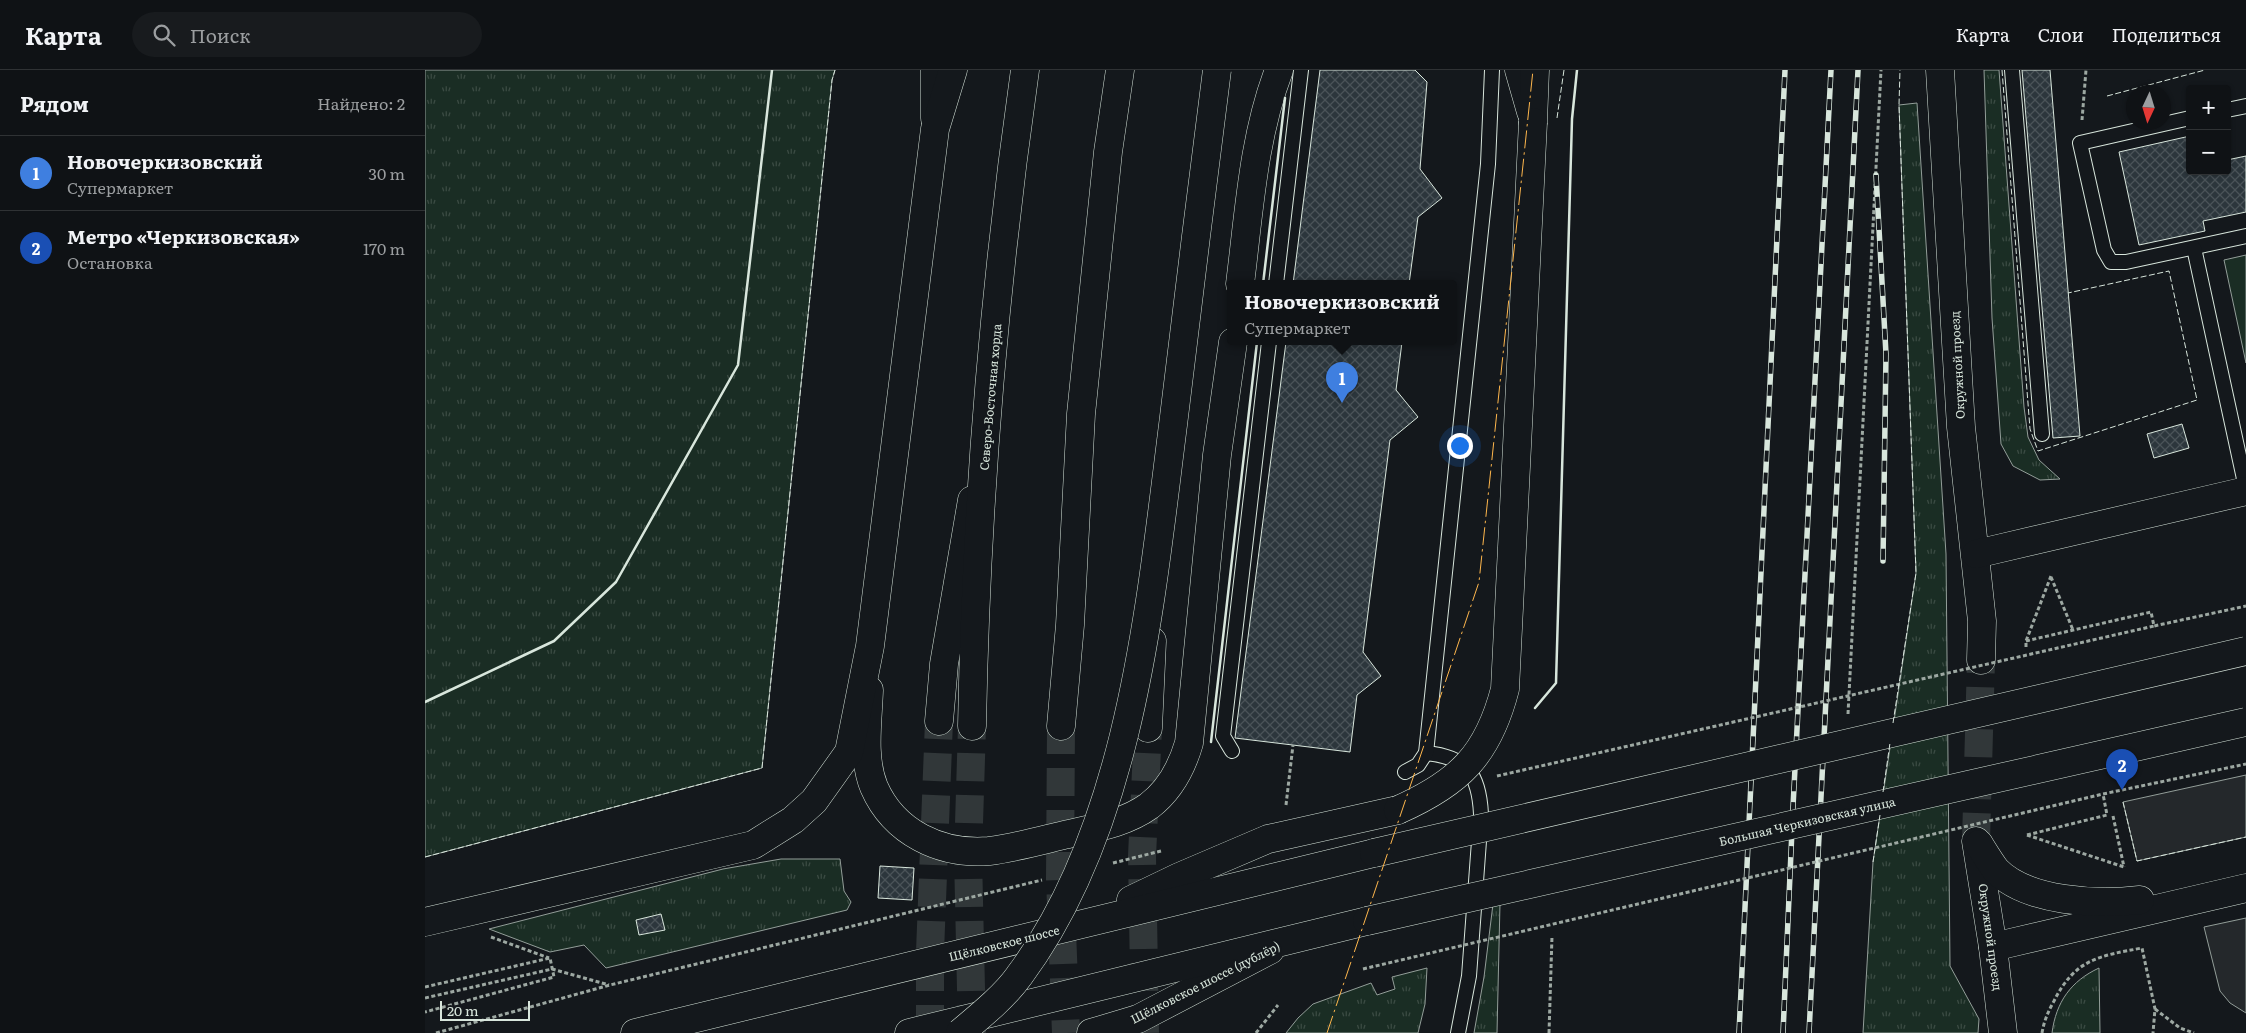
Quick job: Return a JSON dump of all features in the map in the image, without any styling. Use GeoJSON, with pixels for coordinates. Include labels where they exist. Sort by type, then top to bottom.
{"type":"FeatureCollection","features":[{"type":"Feature","properties":{"kind":"main road"},"geometry":{"type":"LineString","coordinates":[[425,922],[753,845],[793,820],[814,801],[849,752],[870,646],[935,129],[935,70]]}},
{"type":"Feature","properties":{"kind":"main road"},"geometry":{"type":"LineString","coordinates":[[935,129],[953,70]]}},
{"type":"Feature","properties":{"kind":"main road","name":"Северо-Восточная хорда"},"geometry":{"type":"LineString","coordinates":[[973,726],[974,623],[988,404],[1014,150],[1025,70]]}},
{"type":"Feature","properties":{"kind":"main road"},"geometry":{"type":"LineString","coordinates":[[1061,726],[1070,625],[1081,414],[1108,152],[1120,70]]}},
{"type":"Feature","properties":{"kind":"main road"},"geometry":{"type":"LineString","coordinates":[[1148,728],[1153,610],[1169,445],[1207,113],[1210,70]]}},
{"type":"Feature","properties":{"kind":"main road"},"geometry":{"type":"LineString","coordinates":[[1207,113],[1218,70]]}},
{"type":"Feature","properties":{"kind":"main road"},"geometry":{"type":"LineString","coordinates":[[960,1033],[1018,978],[1055,919],[1086,856],[1111,783],[1129,712],[1147,611],[1218,70]]}},
{"type":"Feature","properties":{"kind":"main road"},"geometry":{"type":"LineString","coordinates":[[1240,280],[1257,148],[1270,94],[1279,70]]}},
{"type":"Feature","properties":{"kind":"main road"},"geometry":{"type":"LineString","coordinates":[[1519,70],[1533,122]]}},
{"type":"Feature","properties":{"kind":"main road"},"geometry":{"type":"LineString","coordinates":[[1077,925],[1179,877],[1268,840],[1398,810],[1425,798],[1447,784],[1466,768],[1491,733],[1505,690],[1535,70]]}},
{"type":"Feature","properties":{"kind":"main road","name":"Окружной проезд"},"geometry":{"type":"LineString","coordinates":[[1940,70],[1961,427],[1982,621],[1981,660]]}},
{"type":"Feature","properties":{"kind":"main road"},"geometry":{"type":"LineString","coordinates":[[870,646],[869,769],[874,787],[883,804],[895,818],[925,841],[942,848],[969,851],[1006,848],[1117,822],[1150,805],[1175,777],[1184,761],[1191,734],[1217,455],[1233,345]]}},
{"type":"Feature","properties":{"kind":"main road"},"geometry":{"type":"LineString","coordinates":[[939,721],[944,664],[988,404]]}},
{"type":"Feature","properties":{"kind":"main road"},"geometry":{"type":"LineString","coordinates":[[1976,554],[2246,490]]}},
{"type":"Feature","properties":{"kind":"main road","name":"Щёлковское шоссе"},"geometry":{"type":"LineString","coordinates":[[635,1033],[1374,853],[2246,651]]}},
{"type":"Feature","properties":{"kind":"main road","name":"Большая Черкизовская улица"},"geometry":{"type":"LineString","coordinates":[[1290,939],[2246,722]]}},
{"type":"Feature","properties":{"kind":"main road","name":"Окружной проезд"},"geometry":{"type":"LineString","coordinates":[[2003,1033],[1993,947],[1977,841],[1997,870],[2017,885],[2048,896],[2085,901],[2131,901],[2246,888]]}},
{"type":"Feature","properties":{"kind":"main road"},"geometry":{"type":"LineString","coordinates":[[1993,947],[2246,888]]}},
{"type":"Feature","properties":{"kind":"main road"},"geometry":{"type":"LineString","coordinates":[[909,1033],[1290,939]]}},
{"type":"Feature","properties":{"kind":"main road","name":"Щёлковское шоссе (дублёр)"},"geometry":{"type":"LineString","coordinates":[[1091,1033],[1138,1019],[1290,939]]}},
{"type":"Feature","properties":{"kind":"lane"},"geometry":{"type":"LineString","coordinates":[[1276,280],[1301,70]]}},
{"type":"Feature","properties":{"kind":"lane"},"geometry":{"type":"LineString","coordinates":[[1405,772],[1418,765],[1426,753],[1488,164],[1492,70]]}},
{"type":"Feature","properties":{"kind":"lane"},"geometry":{"type":"LineString","coordinates":[[2012,70],[2042,434]]}},
{"type":"Feature","properties":{"kind":"lane"},"geometry":{"type":"LineString","coordinates":[[2231,109],[2246,106]]}},
{"type":"Feature","properties":{"kind":"lane"},"geometry":{"type":"LineString","coordinates":[[2186,119],[2080,143],[2104,250],[2111,262],[2126,262],[2246,236]]}},
{"type":"Feature","properties":{"kind":"lane"},"geometry":{"type":"LineString","coordinates":[[2194,248],[2246,490]]}},
{"type":"Feature","properties":{"kind":"lane"},"geometry":{"type":"LineString","coordinates":[[1232,751],[1223,736],[1269,345]]}},
{"type":"Feature","properties":{"kind":"lane"},"geometry":{"type":"LineString","coordinates":[[1426,753],[1442,754],[1456,759],[1469,769],[1480,794],[1481,814],[1469,976],[1458,1033]]}},
{"type":"Feature","properties":{"kind":"path"},"geometry":{"type":"LineString","coordinates":[[1848,720],[1881,70]]}},
{"type":"Feature","properties":{"kind":"path"},"geometry":{"type":"LineString","coordinates":[[2080,143],[2086,70]]}},
{"type":"Feature","properties":{"kind":"path"},"geometry":{"type":"LineString","coordinates":[[2026,647],[2026,641],[2051,576],[2073,630]]}},
{"type":"Feature","properties":{"kind":"path"},"geometry":{"type":"LineString","coordinates":[[1489,778],[2246,606]]}},
{"type":"Feature","properties":{"kind":"path"},"geometry":{"type":"LineString","coordinates":[[2026,641],[2151,612],[2154,626]]}},
{"type":"Feature","properties":{"kind":"path"},"geometry":{"type":"LineString","coordinates":[[1287,801],[1293,745]]}},
{"type":"Feature","properties":{"kind":"path"},"geometry":{"type":"LineString","coordinates":[[1363,969],[2103,794],[2246,764]]}},
{"type":"Feature","properties":{"kind":"path"},"geometry":{"type":"LineString","coordinates":[[2103,794],[2107,815],[2027,835],[2124,867],[2113,816]]}},
{"type":"Feature","properties":{"kind":"path"},"geometry":{"type":"LineString","coordinates":[[1111,863],[1169,849]]}},
{"type":"Feature","properties":{"kind":"path"},"geometry":{"type":"LineString","coordinates":[[436,1033],[610,985],[1044,880]]}},
{"type":"Feature","properties":{"kind":"path"},"geometry":{"type":"LineString","coordinates":[[483,934],[550,958]]}},
{"type":"Feature","properties":{"kind":"path"},"geometry":{"type":"LineString","coordinates":[[1549,1033],[1552,936]]}},
{"type":"Feature","properties":{"kind":"path"},"geometry":{"type":"LineString","coordinates":[[2042,1033],[2043,1022],[2063,982],[2080,966],[2101,955],[2142,948],[2155,1009],[2153,1033]]}},
{"type":"Feature","properties":{"kind":"path"},"geometry":{"type":"LineString","coordinates":[[425,1012],[554,977],[550,958]]}},
{"type":"Feature","properties":{"kind":"path"},"geometry":{"type":"LineString","coordinates":[[425,987],[550,958]]}},
{"type":"Feature","properties":{"kind":"path"},"geometry":{"type":"LineString","coordinates":[[425,998],[552,969],[610,985]]}},
{"type":"Feature","properties":{"kind":"path"},"geometry":{"type":"LineString","coordinates":[[1256,1033],[1278,1005]]}},
{"type":"Feature","properties":{"kind":"path"},"geometry":{"type":"LineString","coordinates":[[2155,1009],[2180,1028],[2194,1033]]}},
{"type":"Feature","properties":{"kind":"green space"},"geometry":{"type":"Polygon","coordinates":[[[425,70],[835,70],[832,80],[762,768],[425,857],[425,70]]]}},
{"type":"Feature","properties":{"kind":"green space"},"geometry":{"type":"Polygon","coordinates":[[[1984,70],[1999,70],[2024,407],[2028,437],[2039,460],[2060,479],[2040,480],[2013,466],[2001,444],[1992,318],[1984,70]]]}},
{"type":"Feature","properties":{"kind":"green space"},"geometry":{"type":"Polygon","coordinates":[[[1917,103],[1946,554],[1950,966],[1979,1019],[1978,1033],[1863,1033],[1873,862],[1916,573],[1899,105],[1917,103]]]}},
{"type":"Feature","properties":{"kind":"green space"},"geometry":{"type":"Polygon","coordinates":[[[2246,255],[2246,363],[2224,260],[2246,255]]]}},
{"type":"Feature","properties":{"kind":"green space"},"geometry":{"type":"Polygon","coordinates":[[[781,859],[840,859],[844,891],[851,902],[847,910],[606,968],[584,945],[550,952],[489,929],[723,869],[781,859]]]}},
{"type":"Feature","properties":{"kind":"green space"},"geometry":{"type":"Polygon","coordinates":[[[1500,903],[1497,1033],[1474,1033],[1484,977],[1493,904],[1500,903]]]}},
{"type":"Feature","properties":{"kind":"green space"},"geometry":{"type":"Polygon","coordinates":[[[1427,968],[1425,1004],[1418,1033],[1286,1033],[1313,1004],[1371,983],[1377,995],[1395,989],[1392,977],[1427,968]]]}},
{"type":"Feature","properties":{"kind":"green space"},"geometry":{"type":"Polygon","coordinates":[[[2099,968],[2100,1033],[2052,1033],[2061,1002],[2080,979],[2099,968]]]}},
{"type":"Feature","properties":{"kind":"shaded area"},"geometry":{"type":"Polygon","coordinates":[[[2246,775],[2246,837],[2137,861],[2123,802],[2246,775]]]}},
{"type":"Feature","properties":{"kind":"shaded area"},"geometry":{"type":"Polygon","coordinates":[[[2246,918],[2246,1013],[2230,1003],[2220,991],[2204,927],[2246,918]]]}},
{"type":"Feature","properties":{"kind":"building"},"geometry":{"type":"Polygon","coordinates":[[[1320,70],[1415,70],[1427,82],[1420,169],[1442,198],[1418,217],[1410,280],[1294,280],[1320,70]]]}},
{"type":"Feature","properties":{"kind":"building"},"geometry":{"type":"Polygon","coordinates":[[[2022,70],[2050,70],[2080,436],[2053,438],[2022,70]]]}},
{"type":"Feature","properties":{"kind":"building"},"geometry":{"type":"Polygon","coordinates":[[[2186,137],[2186,175],[2231,175],[2231,159],[2246,156],[2246,212],[2203,221],[2205,231],[2139,245],[2119,152],[2186,137]]]}},
{"type":"Feature","properties":{"kind":"building"},"geometry":{"type":"Polygon","coordinates":[[[1286,345],[1402,345],[1396,390],[1418,417],[1390,440],[1363,652],[1381,676],[1357,695],[1350,752],[1235,738],[1286,345]]]}},
{"type":"Feature","properties":{"kind":"building"},"geometry":{"type":"Polygon","coordinates":[[[2182,424],[2189,448],[2154,458],[2147,434],[2182,424]]]}},
{"type":"Feature","properties":{"kind":"building"},"geometry":{"type":"Polygon","coordinates":[[[880,866],[914,868],[912,900],[878,898],[880,866]]]}},
{"type":"Feature","properties":{"kind":"building"},"geometry":{"type":"Polygon","coordinates":[[[661,914],[665,930],[639,935],[636,920],[661,914]]]}},
{"type":"Feature","properties":{"kind":"tunnel"},"geometry":{"type":"LineString","coordinates":[[1976,841],[1981,660]]}},
{"type":"Feature","properties":{"kind":"tunnel"},"geometry":{"type":"LineString","coordinates":[[930,1033],[930,952],[939,721]]}},
{"type":"Feature","properties":{"kind":"tunnel"},"geometry":{"type":"LineString","coordinates":[[972,726],[968,856],[972,1033]]}},
{"type":"Feature","properties":{"kind":"tunnel"},"geometry":{"type":"LineString","coordinates":[[1061,726],[1060,879],[1066,1033]]}},
{"type":"Feature","properties":{"kind":"tunnel"},"geometry":{"type":"LineString","coordinates":[[1145,1033],[1142,856],[1148,728]]}},
{"type":"Feature","properties":{"kind":"railway"},"geometry":{"type":"LineString","coordinates":[[1739,1033],[1785,70]]}},
{"type":"Feature","properties":{"kind":"railway"},"geometry":{"type":"LineString","coordinates":[[1783,1033],[1831,70]]}},
{"type":"Feature","properties":{"kind":"railway"},"geometry":{"type":"LineString","coordinates":[[1809,1033],[1858,70]]}},
{"type":"Feature","properties":{"kind":"railway"},"geometry":{"type":"LineString","coordinates":[[1876,175],[1886,354],[1883,561]]}},
{"type":"Feature","properties":{"kind":"fence"},"geometry":{"type":"LineString","coordinates":[[425,857],[762,768],[832,80],[835,70]]}},
{"type":"Feature","properties":{"kind":"fence"},"geometry":{"type":"LineString","coordinates":[[1557,118],[1564,70]]}},
{"type":"Feature","properties":{"kind":"fence"},"geometry":{"type":"LineString","coordinates":[[1893,723],[1916,573],[1899,105],[1900,70]]}},
{"type":"Feature","properties":{"kind":"fence"},"geometry":{"type":"LineString","coordinates":[[2002,70],[2030,429],[2038,451],[2197,400],[2169,271],[2068,293]]}},
{"type":"Feature","properties":{"kind":"fence"},"geometry":{"type":"LineString","coordinates":[[2107,96],[2205,70]]}},
{"type":"Feature","properties":{"kind":"fence"},"geometry":{"type":"LineString","coordinates":[[1883,792],[1890,743]]}},
{"type":"Feature","properties":{"kind":"fence"},"geometry":{"type":"LineString","coordinates":[[2123,802],[2137,861],[2246,837]]}},
{"type":"Feature","properties":{"kind":"fence"},"geometry":{"type":"LineString","coordinates":[[1873,862],[1880,815]]}},
{"type":"Feature","properties":{"kind":"wall"},"geometry":{"type":"LineString","coordinates":[[425,702],[554,641],[616,582],[738,365],[772,70]]}},
{"type":"Feature","properties":{"kind":"wall"},"geometry":{"type":"LineString","coordinates":[[1535,708],[1556,683],[1572,119],[1577,70]]}},
{"type":"Feature","properties":{"kind":"wall"},"geometry":{"type":"LineString","coordinates":[[1263,280],[1285,98]]}},
{"type":"Feature","properties":{"kind":"wall"},"geometry":{"type":"LineString","coordinates":[[1211,742],[1257,345]]}},
{"type":"Feature","properties":{"kind":"power"},"geometry":{"type":"LineString","coordinates":[[1327,1033],[1479,582],[1533,70]]}},
{"type":"Feature","properties":{"kind":"place","name":"Новочеркизовский"},"geometry":{"type":"Point","coordinates":[1342,403]}},
{"type":"Feature","properties":{"kind":"place","name":"Метро «Черкизовская»"},"geometry":{"type":"Point","coordinates":[2122,790]}}]}
